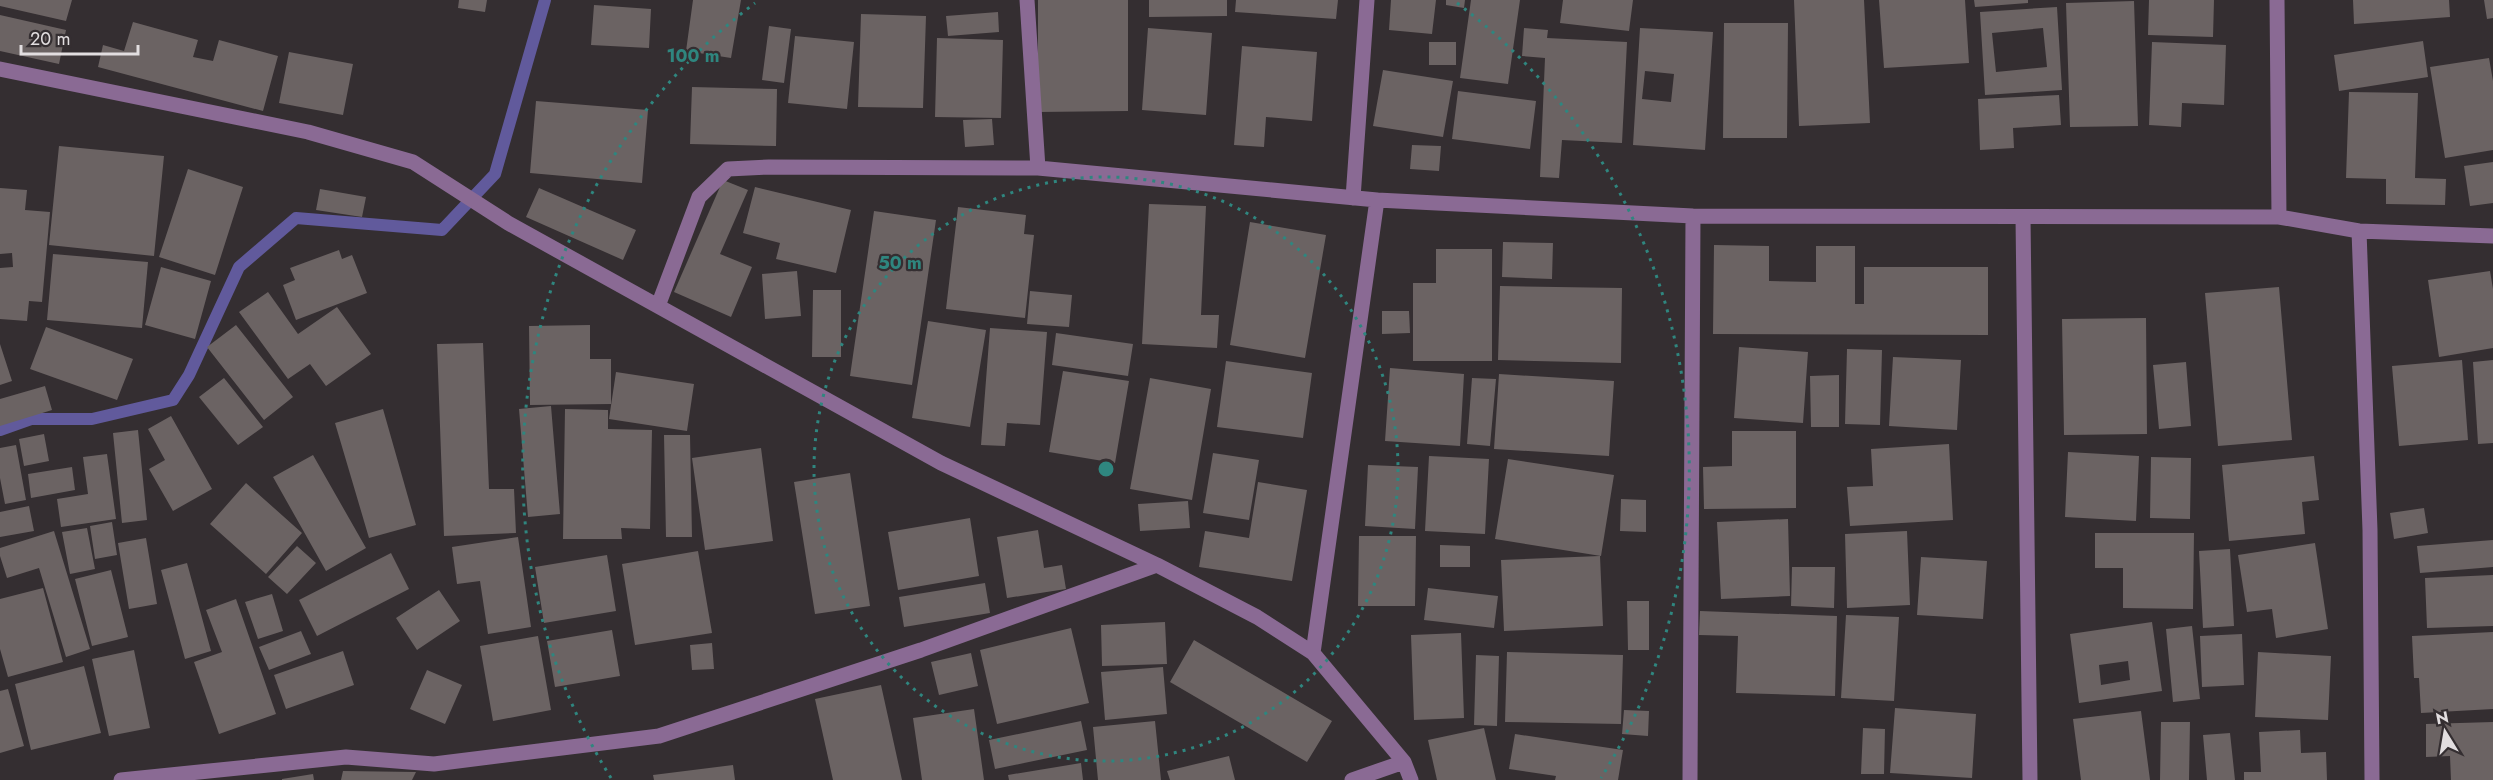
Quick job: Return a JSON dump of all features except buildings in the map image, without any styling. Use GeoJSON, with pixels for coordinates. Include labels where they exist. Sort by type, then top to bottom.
{"type":"FeatureCollection","features":[{"type":"Feature","properties":{"kind":"street"},"geometry":{"type":"LineString","coordinates":[[1027,0],[1038,168]]}},
{"type":"Feature","properties":{"kind":"street"},"geometry":{"type":"LineString","coordinates":[[1353,198],[1367,0]]}},
{"type":"Feature","properties":{"kind":"street"},"geometry":{"type":"LineString","coordinates":[[2277,0],[2279,217]]}},
{"type":"Feature","properties":{"kind":"street"},"geometry":{"type":"LineString","coordinates":[[0,69],[308,132],[413,162],[507,223],[941,463],[1157,565],[1257,617],[1313,653],[1404,762],[1411,780]]}},
{"type":"Feature","properties":{"kind":"street"},"geometry":{"type":"LineString","coordinates":[[658,306],[699,197],[728,169],[769,167],[1038,168],[1377,200],[1693,216],[2279,217],[2359,231],[2493,236]]}},
{"type":"Feature","properties":{"kind":"street"},"geometry":{"type":"LineString","coordinates":[[1313,653],[1377,200]]}},
{"type":"Feature","properties":{"kind":"street"},"geometry":{"type":"LineString","coordinates":[[1690,780],[1693,216]]}},
{"type":"Feature","properties":{"kind":"street"},"geometry":{"type":"LineString","coordinates":[[2023,217],[2030,780]]}},
{"type":"Feature","properties":{"kind":"street"},"geometry":{"type":"LineString","coordinates":[[2359,231],[2370,530],[2372,780]]}},
{"type":"Feature","properties":{"kind":"street"},"geometry":{"type":"LineString","coordinates":[[121,780],[346,757],[434,764],[658,736],[921,650],[1157,565]]}},
{"type":"Feature","properties":{"kind":"street"},"geometry":{"type":"LineString","coordinates":[[1352,780],[1404,762]]}},
{"type":"Feature","properties":{"kind":"waterway"},"geometry":{"type":"LineString","coordinates":[[0,430],[31,419],[92,419],[173,400],[189,375],[239,267],[296,218],[442,230],[495,174],[545,0]]}}]}
